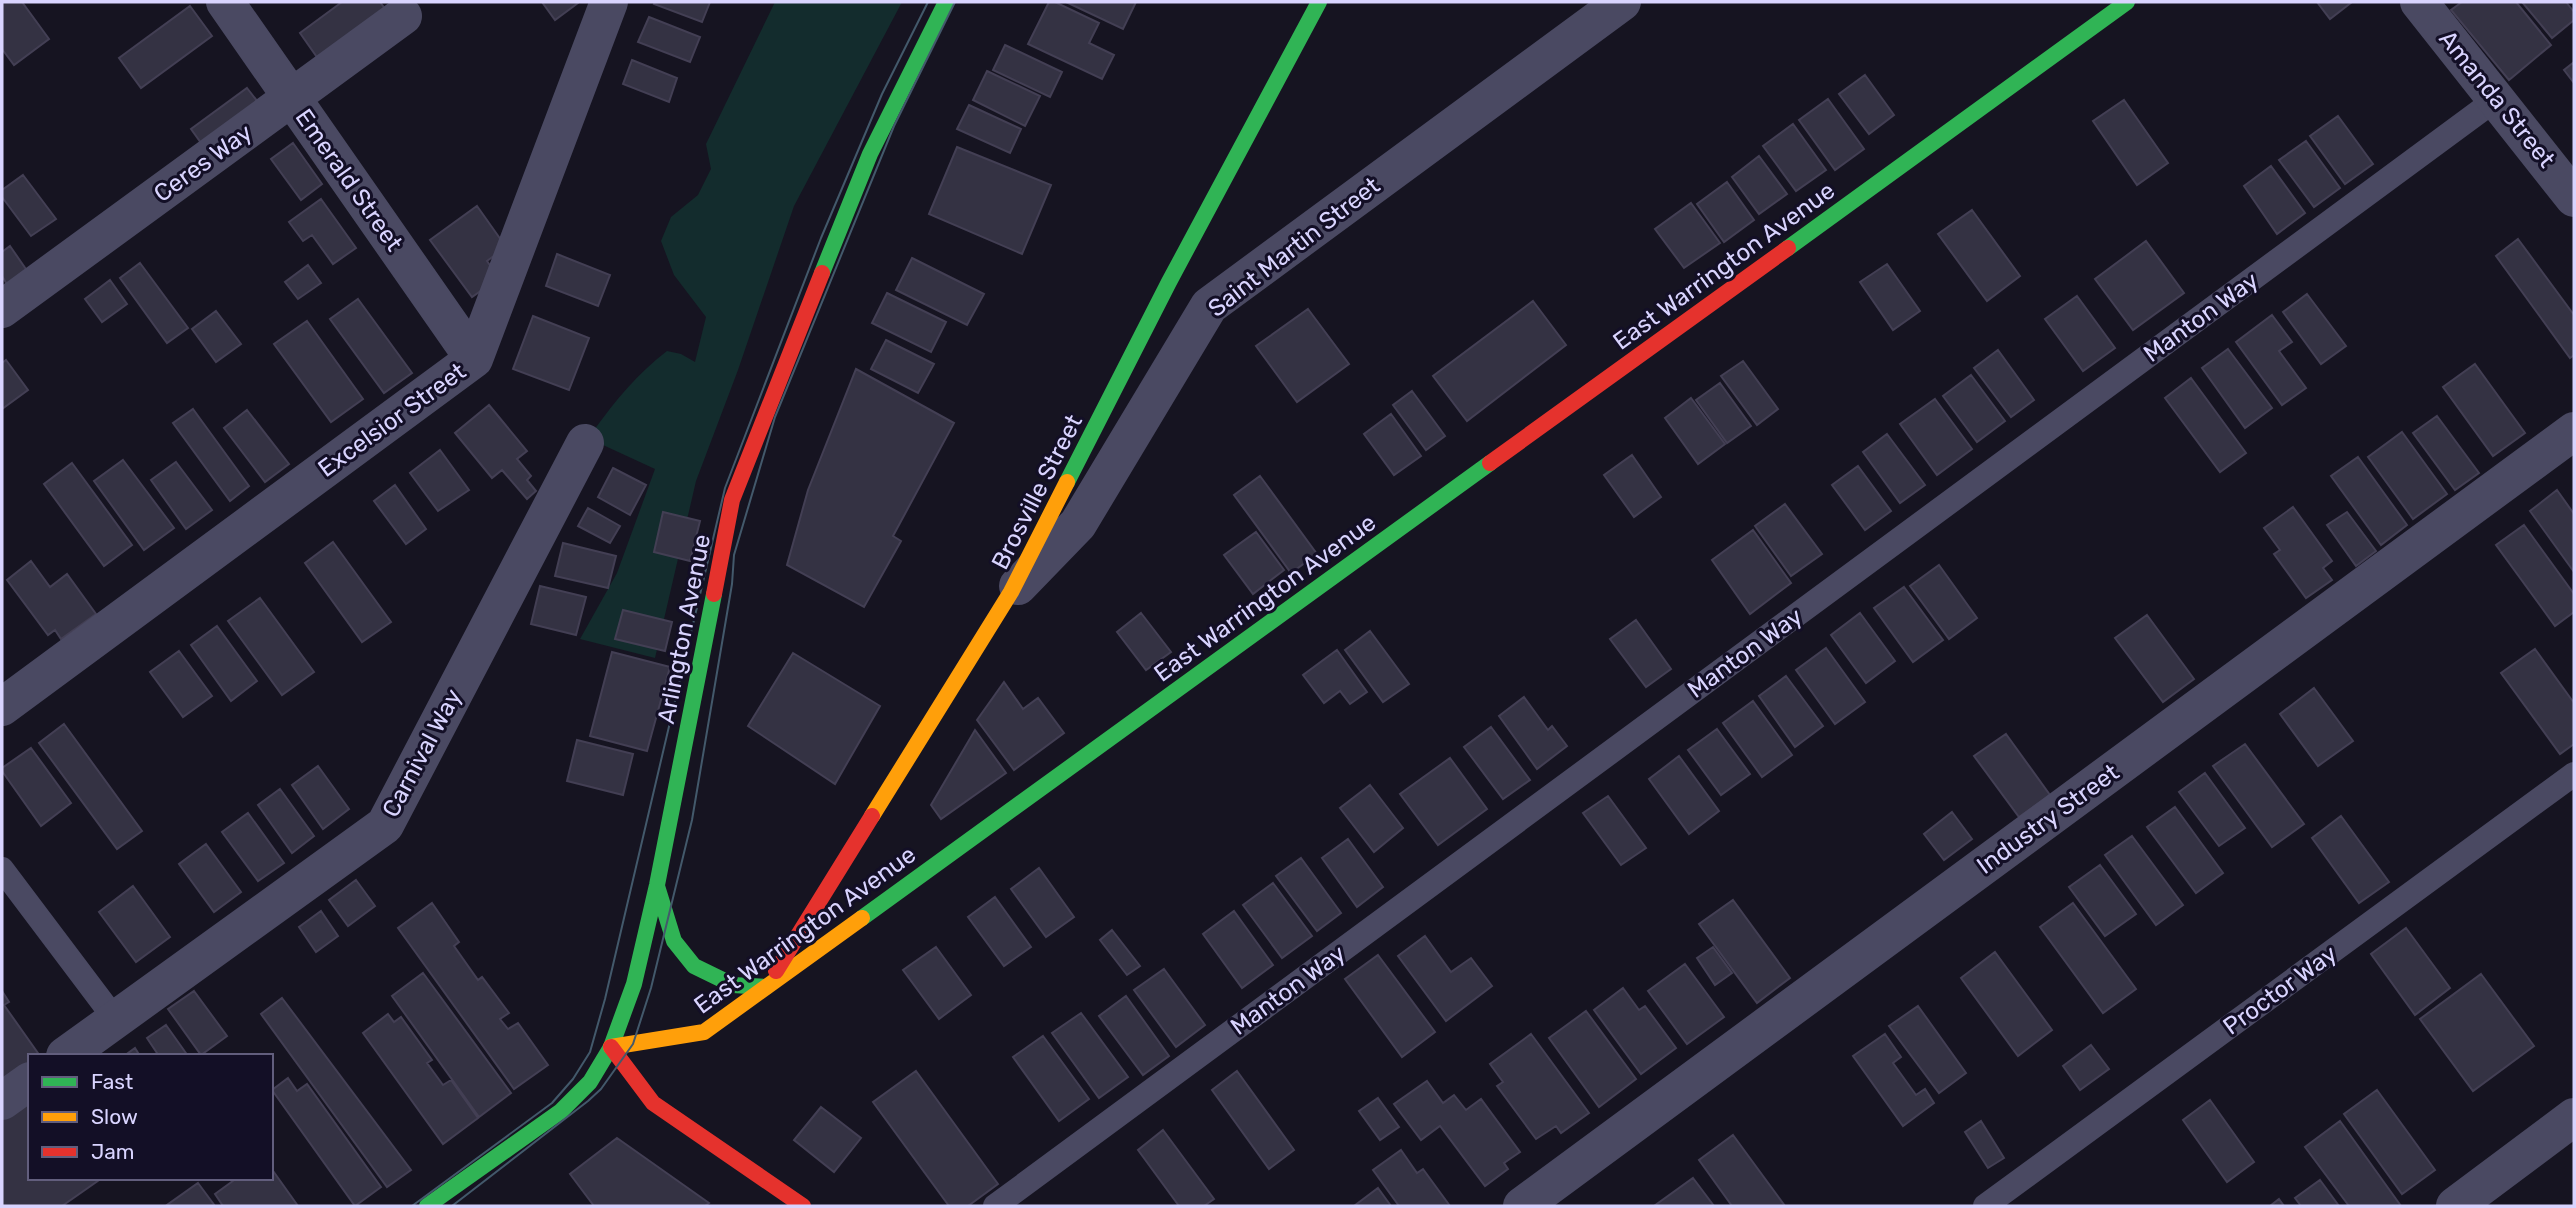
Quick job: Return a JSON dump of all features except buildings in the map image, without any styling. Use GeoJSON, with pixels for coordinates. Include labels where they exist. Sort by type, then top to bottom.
{"type":"FeatureCollection","features":[{"type":"Feature","properties":{"kind":"street","name":"Emerald Street"},"geometry":{"type":"LineString","coordinates":[[225,2],[474,359]]}},
{"type":"Feature","properties":{"kind":"street","name":"Excelsior Street"},"geometry":{"type":"LineString","coordinates":[[2,707],[474,359],[609,2]]}},
{"type":"Feature","properties":{"kind":"street","name":"Arlington Avenue"},"geometry":{"type":"LineString","coordinates":[[611,1047],[634,984],[657,885],[732,500],[870,154],[946,2]]}},
{"type":"Feature","properties":{"kind":"street","name":"Brosville Street"},"geometry":{"type":"LineString","coordinates":[[766,987],[1011,592],[1169,282],[1320,2]]}},
{"type":"Feature","properties":{"kind":"street","name":"Saint Martin Street"},"geometry":{"type":"LineString","coordinates":[[1011,592],[1078,524],[1209,306],[1622,2]]}},
{"type":"Feature","properties":{"kind":"street","name":"East Warrington Avenue"},"geometry":{"type":"LineString","coordinates":[[611,1047],[704,1032],[2127,2]]}},
{"type":"Feature","properties":{"kind":"street","name":"Amanda Street"},"geometry":{"type":"LineString","coordinates":[[2419,2],[2495,100],[2568,177]]}},
{"type":"Feature","properties":{"kind":"street","name":"Ceres Way"},"geometry":{"type":"LineString","coordinates":[[2,309],[403,16]]}},
{"type":"Feature","properties":{"kind":"street","name":"Industry Street"},"geometry":{"type":"LineString","coordinates":[[1522,1206],[2574,431]]}},
{"type":"Feature","properties":{"kind":"street","name":"Carnival Way"},"geometry":{"type":"LineString","coordinates":[[68,1054],[385,825],[585,443]]}},
{"type":"Feature","properties":{"kind":"street"},"geometry":{"type":"LineString","coordinates":[[657,885],[674,941],[694,966],[733,985],[766,987]]}},
{"type":"Feature","properties":{"kind":"street"},"geometry":{"type":"LineString","coordinates":[[427,1206],[561,1111],[590,1082],[611,1047],[653,1103],[803,1206]]}},
{"type":"Feature","properties":{"kind":"street"},"geometry":{"type":"LineString","coordinates":[[2,1101],[28,1082]]}},
{"type":"Feature","properties":{"kind":"street"},"geometry":{"type":"LineString","coordinates":[[2455,1206],[2574,1117]]}},
{"type":"Feature","properties":{"kind":"lane","name":"Manton Way"},"geometry":{"type":"LineString","coordinates":[[995,1206],[2495,100]]}},
{"type":"Feature","properties":{"kind":"lane","name":"Proctor Way"},"geometry":{"type":"LineString","coordinates":[[1985,1206],[2574,774]]}},
{"type":"Feature","properties":{"kind":"lane"},"geometry":{"type":"LineString","coordinates":[[2,869],[115,1020]]}},
{"type":"Feature","properties":{"kind":"green space"},"geometry":{"type":"Polygon","coordinates":[[[775,2],[902,2],[794,206],[738,370],[696,481],[655,658],[580,639],[617,573],[655,469],[603,445],[594,430],[646,368],[667,351],[681,354],[695,362],[706,317],[674,275],[661,241],[671,217],[698,195],[711,169],[706,144],[775,2]]]}},
{"type":"Feature","properties":{"kind":"tram line"},"geometry":{"type":"LineString","coordinates":[[412,1206],[552,1103],[573,1079],[590,1052],[605,999],[725,488],[821,238],[882,94],[928,2]]}},
{"type":"Feature","properties":{"kind":"tram line"},"geometry":{"type":"LineString","coordinates":[[452,1206],[588,1101],[601,1089],[633,1044],[651,988],[692,820],[732,584],[734,555],[775,417],[894,126],[955,2]]}},
{"type":"Feature","properties":{"kind":"traffic: fast"},"geometry":{"type":"LineString","coordinates":[[822,273],[870,154],[946,2]]}},
{"type":"Feature","properties":{"kind":"traffic: fast"},"geometry":{"type":"LineString","coordinates":[[1067,482],[1169,282],[1319,2]]}},
{"type":"Feature","properties":{"kind":"traffic: fast"},"geometry":{"type":"LineString","coordinates":[[1788,248],[2127,2]]}},
{"type":"Feature","properties":{"kind":"traffic: fast"},"geometry":{"type":"LineString","coordinates":[[862,918],[1490,463]]}},
{"type":"Feature","properties":{"kind":"traffic: fast"},"geometry":{"type":"LineString","coordinates":[[427,1206],[561,1111],[590,1082],[611,1047],[634,984],[657,885],[714,594]]}},
{"type":"Feature","properties":{"kind":"traffic: fast"},"geometry":{"type":"LineString","coordinates":[[657,886],[674,941],[694,966],[733,985],[766,987]]}},
{"type":"Feature","properties":{"kind":"traffic: slow"},"geometry":{"type":"LineString","coordinates":[[872,816],[1011,592],[1067,482]]}},
{"type":"Feature","properties":{"kind":"traffic: slow"},"geometry":{"type":"LineString","coordinates":[[611,1047],[704,1032],[862,918]]}},
{"type":"Feature","properties":{"kind":"traffic: jam"},"geometry":{"type":"LineString","coordinates":[[1490,463],[1788,248]]}},
{"type":"Feature","properties":{"kind":"traffic: jam"},"geometry":{"type":"LineString","coordinates":[[714,594],[732,500],[822,273]]}},
{"type":"Feature","properties":{"kind":"traffic: jam"},"geometry":{"type":"LineString","coordinates":[[776,971],[872,816]]}},
{"type":"Feature","properties":{"kind":"traffic: jam"},"geometry":{"type":"LineString","coordinates":[[611,1047],[653,1103],[803,1206]]}}]}
